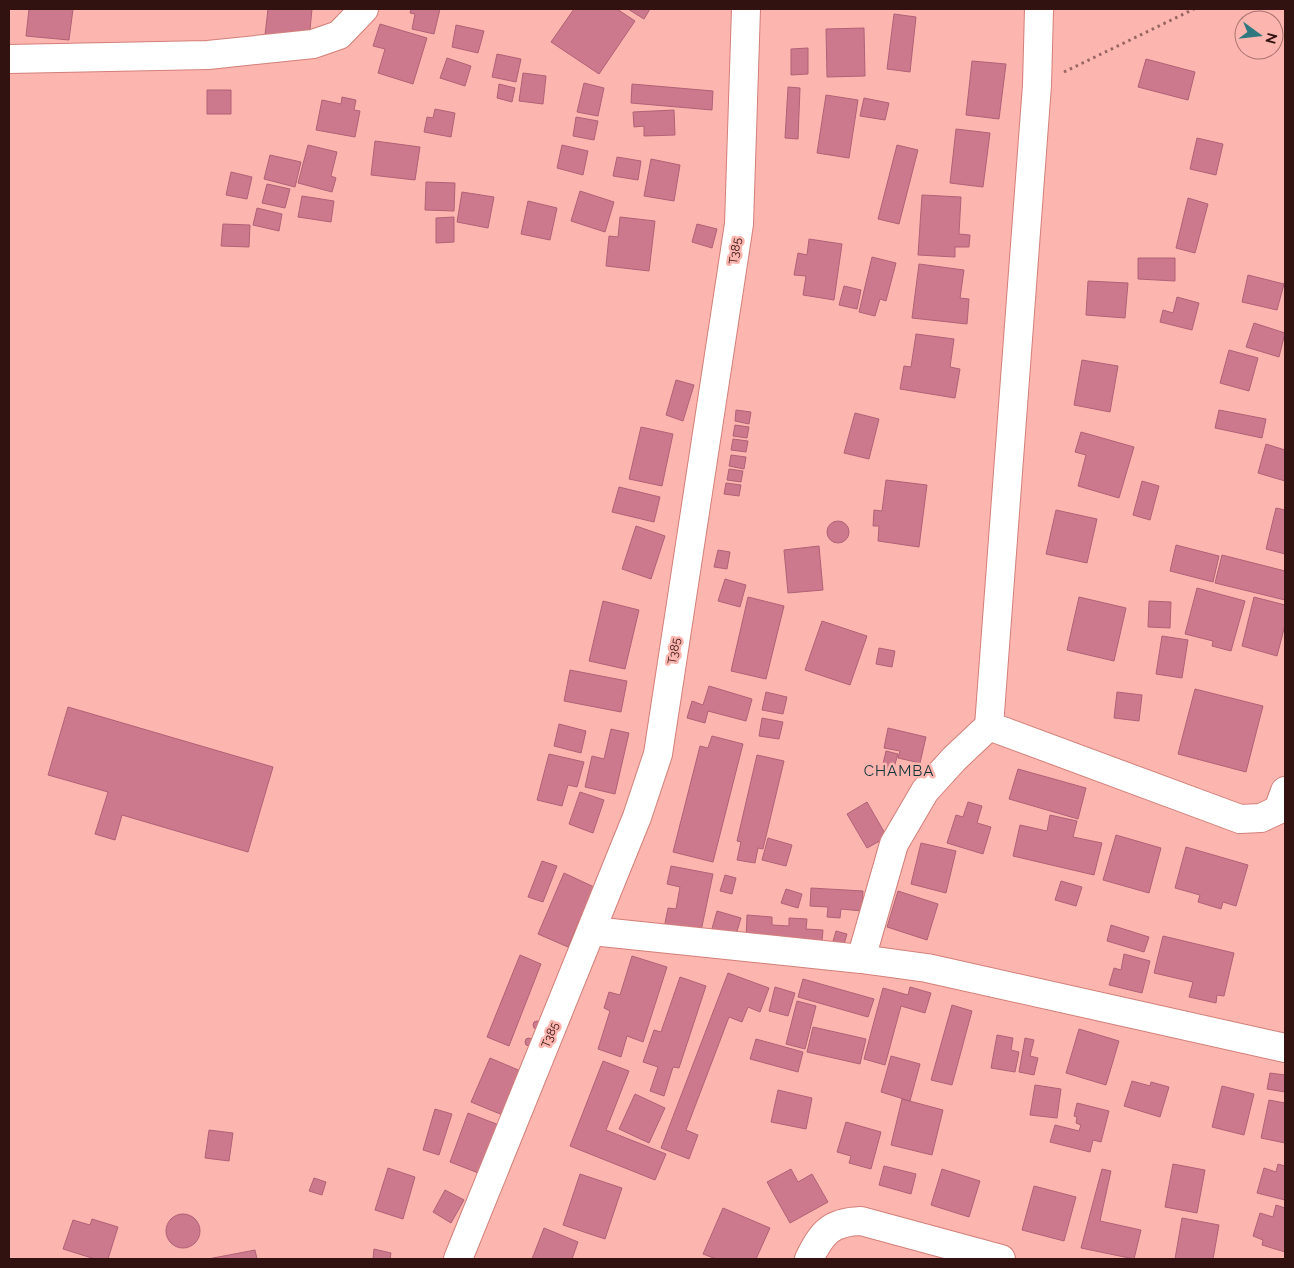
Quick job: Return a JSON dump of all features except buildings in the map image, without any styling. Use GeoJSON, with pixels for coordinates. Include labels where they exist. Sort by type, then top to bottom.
{"type":"FeatureCollection","features":[{"type":"Feature","properties":{"kind":"street"},"geometry":{"type":"LineString","coordinates":[[9,59],[208,56],[313,44],[339,35],[364,9]]}},
{"type":"Feature","properties":{"kind":"street","name":"T385"},"geometry":{"type":"LineString","coordinates":[[458,1259],[592,931],[637,817],[658,754],[739,224],[746,9]]}},
{"type":"Feature","properties":{"kind":"street"},"geometry":{"type":"LineString","coordinates":[[862,959],[894,844],[925,791],[954,759],[989,726],[1037,85],[1039,9]]}},
{"type":"Feature","properties":{"kind":"street"},"geometry":{"type":"LineString","coordinates":[[989,726],[1240,819],[1262,818],[1278,810],[1285,791]]}},
{"type":"Feature","properties":{"kind":"street"},"geometry":{"type":"LineString","coordinates":[[592,931],[862,959],[927,968],[1285,1048]]}},
{"type":"Feature","properties":{"kind":"street"},"geometry":{"type":"LineString","coordinates":[[809,1259],[819,1240],[830,1228],[842,1222],[861,1220],[1001,1259]]}},
{"type":"Feature","properties":{"kind":"path"},"geometry":{"type":"LineString","coordinates":[[1037,85],[1194,9]]}},
{"type":"Feature","properties":{"kind":"district","name":"CHAMBA"},"geometry":{"type":"Point","coordinates":[899,771]}}]}
